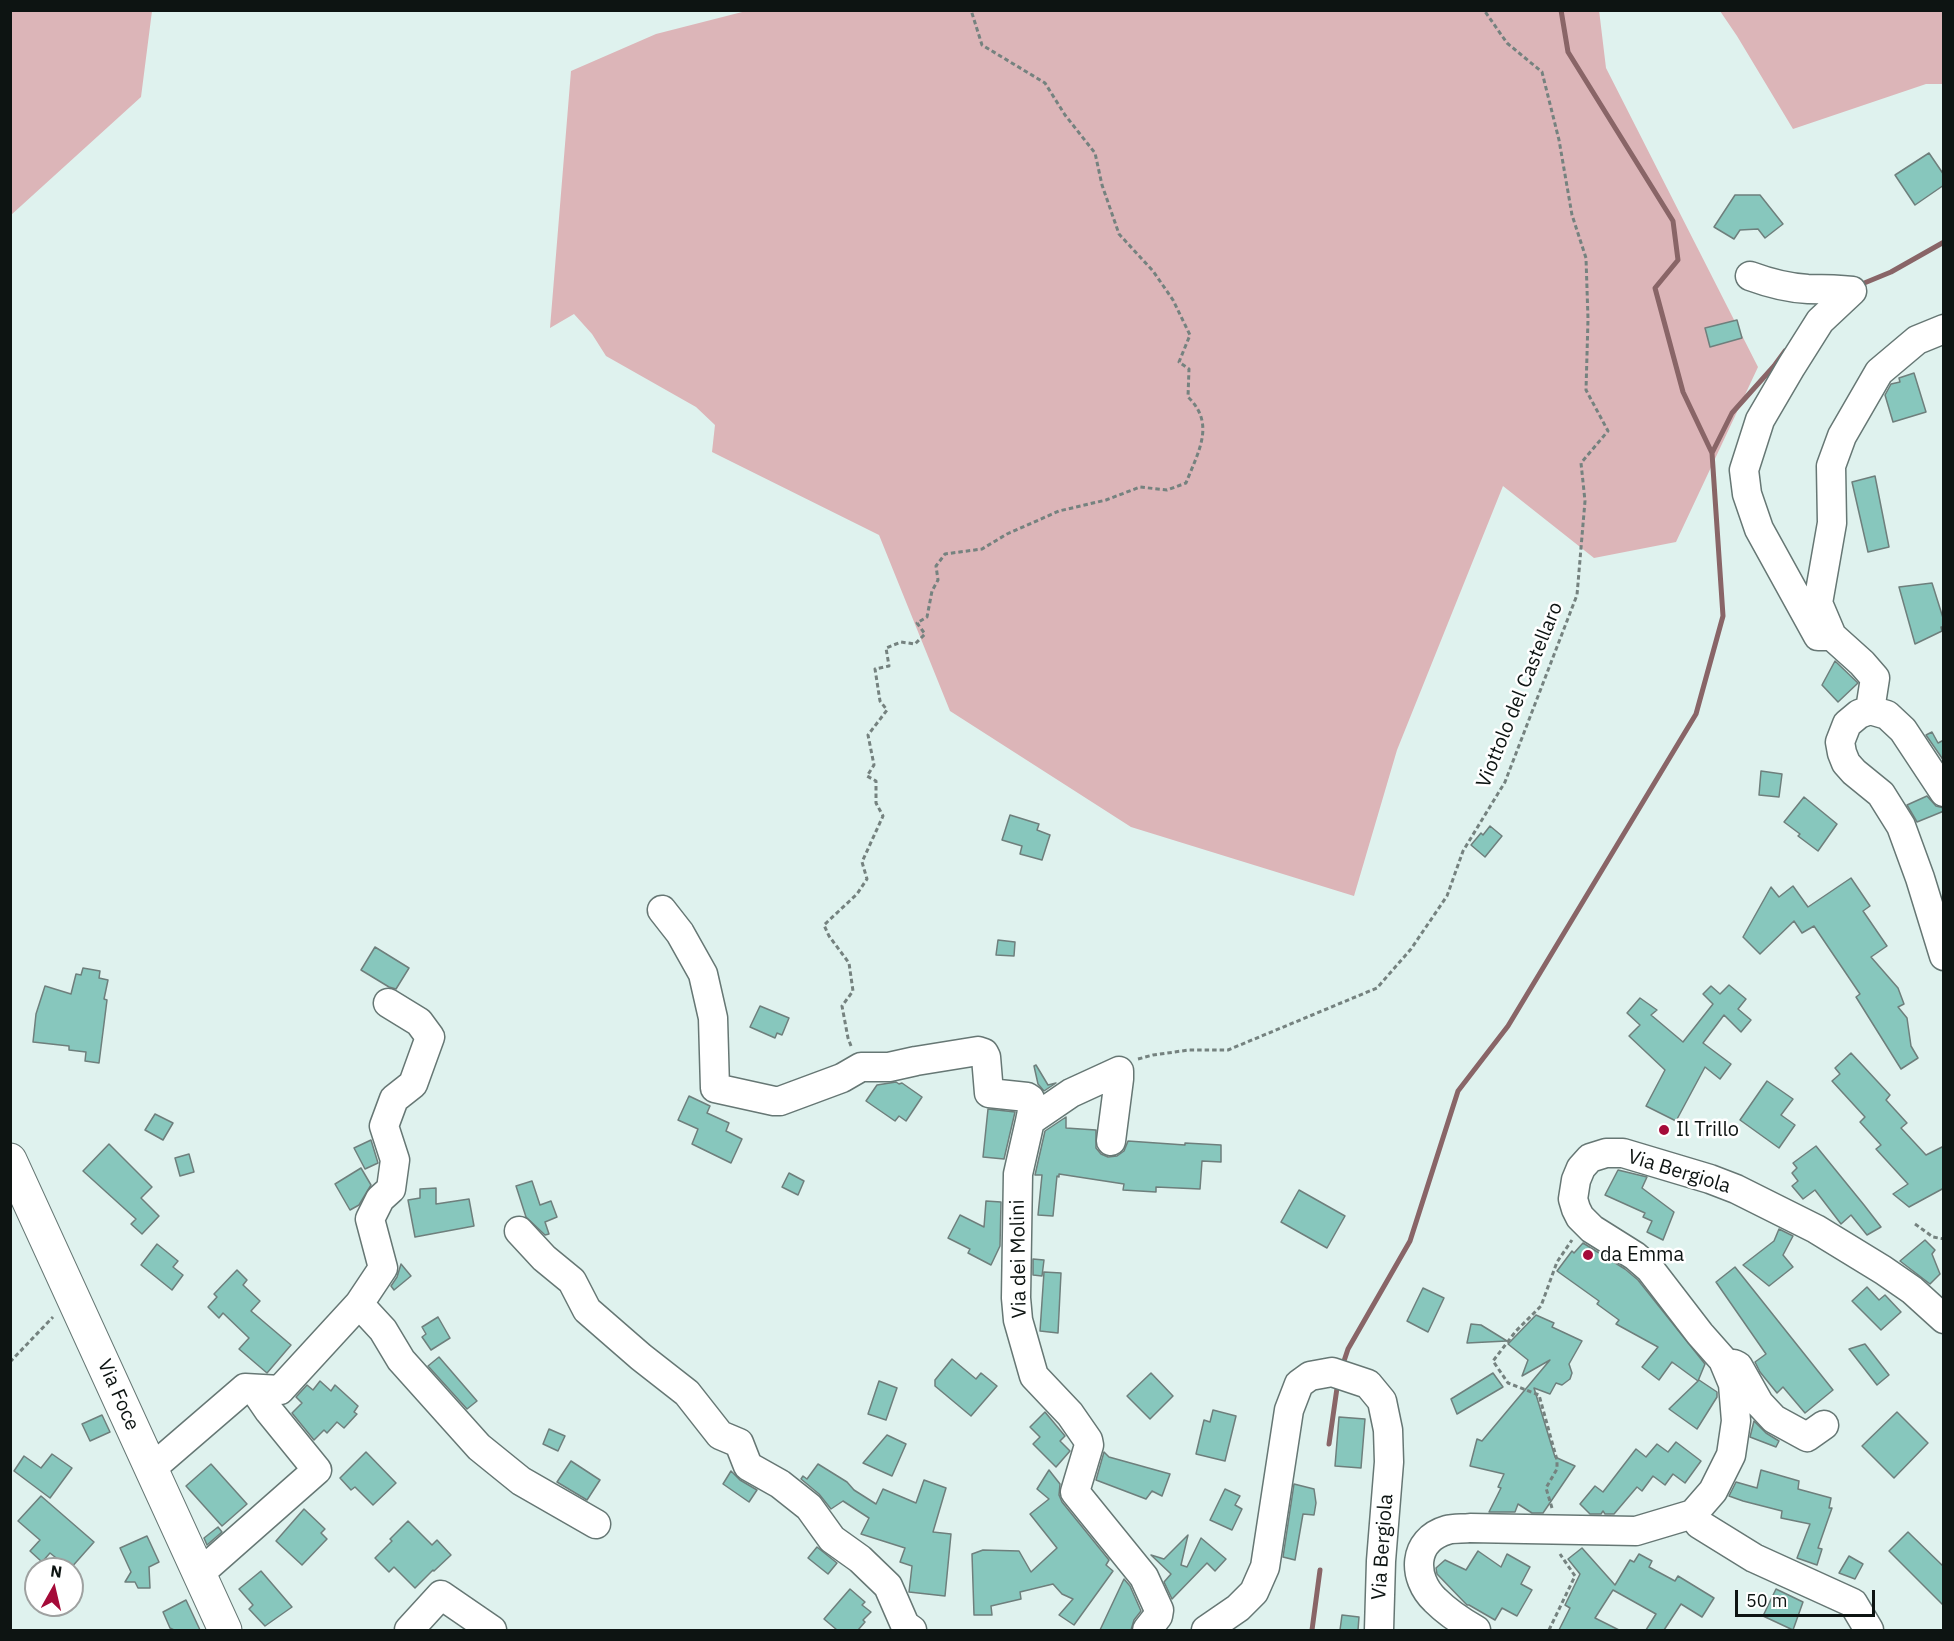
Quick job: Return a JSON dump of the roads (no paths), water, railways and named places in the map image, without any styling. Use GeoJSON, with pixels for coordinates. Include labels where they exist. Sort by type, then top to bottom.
{"type":"FeatureCollection","features":[{"type":"Feature","properties":{"kind":"main road","name":"Via Foce"},"geometry":{"type":"LineString","coordinates":[[10,1160],[225,1630]]}},
{"type":"Feature","properties":{"kind":"street"},"geometry":{"type":"LineString","coordinates":[[1750,276],[1773,284],[1808,289],[1830,288],[1852,291],[1820,321],[1791,367],[1760,420],[1744,470],[1747,494],[1759,529],[1818,636],[1832,636]]}},
{"type":"Feature","properties":{"kind":"street"},"geometry":{"type":"LineString","coordinates":[[1870,710],[1875,678],[1832,636],[1818,603],[1832,523],[1831,466],[1842,436],[1879,372],[1917,340],[1944,329]]}},
{"type":"Feature","properties":{"kind":"street"},"geometry":{"type":"LineString","coordinates":[[1944,792],[1896,722],[1887,715],[1870,710],[1859,714],[1847,724],[1840,742],[1846,763],[1881,794],[1901,826],[1944,956]]}},
{"type":"Feature","properties":{"kind":"street"},"geometry":{"type":"LineString","coordinates":[[662,910],[680,933],[704,974],[713,1018],[715,1088],[780,1101],[842,1077],[861,1067],[889,1067],[950,1055],[981,1052],[986,1057],[988,1091],[994,1094],[1030,1099],[1032,1111],[1030,1121]]}},
{"type":"Feature","properties":{"kind":"street"},"geometry":{"type":"LineString","coordinates":[[151,1469],[245,1388],[280,1390],[359,1304],[383,1268],[370,1219],[380,1199],[391,1189],[395,1160],[384,1126],[394,1099],[413,1084],[430,1037],[419,1022],[388,1003]]}},
{"type":"Feature","properties":{"kind":"street"},"geometry":{"type":"LineString","coordinates":[[1030,1121],[1071,1094],[1119,1071],[1111,1141]]}},
{"type":"Feature","properties":{"kind":"street","name":"Via dei Molini"},"geometry":{"type":"LineString","coordinates":[[1030,1121],[1018,1174],[1016,1298],[1018,1320],[1034,1376],[1070,1414],[1088,1440],[1089,1445],[1075,1492],[1144,1577],[1158,1605],[1158,1616],[1148,1630]]}},
{"type":"Feature","properties":{"kind":"street","name":"Via Bergiola"},"geometry":{"type":"LineString","coordinates":[[1723,1360],[1650,1269],[1635,1256],[1592,1229],[1576,1209],[1574,1199],[1576,1180],[1590,1158],[1606,1153],[1623,1153],[1736,1189],[1816,1229],[1912,1290],[1944,1319]]}},
{"type":"Feature","properties":{"kind":"street"},"geometry":{"type":"LineString","coordinates":[[519,1231],[544,1258],[572,1281],[587,1310],[641,1358],[687,1394],[720,1435],[739,1443],[748,1466],[780,1484],[809,1507],[832,1539],[860,1559],[888,1586],[905,1625],[912,1630]]}},
{"type":"Feature","properties":{"kind":"street"},"geometry":{"type":"LineString","coordinates":[[359,1304],[383,1330],[401,1359],[479,1447],[521,1481],[596,1524]]}},
{"type":"Feature","properties":{"kind":"street"},"geometry":{"type":"LineString","coordinates":[[1723,1360],[1738,1366],[1758,1404],[1773,1419],[1807,1437],[1824,1425]]}},
{"type":"Feature","properties":{"kind":"street"},"geometry":{"type":"LineString","coordinates":[[1723,1360],[1733,1384],[1736,1421],[1731,1455],[1713,1491],[1693,1514],[1699,1524],[1754,1558],[1853,1604],[1869,1630]]}},
{"type":"Feature","properties":{"kind":"street","name":"Via Bergiola"},"geometry":{"type":"LineString","coordinates":[[1206,1630],[1238,1608],[1254,1592],[1265,1567],[1289,1410],[1299,1384],[1310,1376],[1344,1376],[1368,1384],[1382,1401],[1388,1430],[1389,1462],[1381,1561],[1379,1630]]}},
{"type":"Feature","properties":{"kind":"street"},"geometry":{"type":"LineString","coordinates":[[199,1574],[317,1470],[254,1389]]}},
{"type":"Feature","properties":{"kind":"street","name":"Via Bergiola"},"geometry":{"type":"LineString","coordinates":[[1476,1630],[1433,1599],[1420,1578],[1418,1558],[1427,1542],[1446,1530],[1470,1528],[1636,1531],[1693,1514]]}},
{"type":"Feature","properties":{"kind":"street"},"geometry":{"type":"LineString","coordinates":[[409,1630],[441,1595],[492,1630]]}},
{"type":"Feature","properties":{"kind":"waterway"},"geometry":{"type":"LineString","coordinates":[[1342,1367],[1348,1349],[1410,1241],[1458,1091],[1508,1026],[1696,714],[1723,616],[1712,453],[1683,392],[1655,288],[1678,260],[1673,221],[1568,52],[1561,10]]}},
{"type":"Feature","properties":{"kind":"waterway"},"geometry":{"type":"LineString","coordinates":[[1857,286],[1891,272],[1944,242]]}},
{"type":"Feature","properties":{"kind":"waterway"},"geometry":{"type":"LineString","coordinates":[[1712,453],[1732,413],[1785,351]]}},
{"type":"Feature","properties":{"kind":"waterway"},"geometry":{"type":"LineString","coordinates":[[1329,1444],[1338,1381]]}},
{"type":"Feature","properties":{"kind":"waterway"},"geometry":{"type":"LineString","coordinates":[[1312,1630],[1320,1570]]}},
{"type":"Feature","properties":{"kind":"place","name":"Il Trillo"},"geometry":{"type":"Point","coordinates":[1664,1130]}},
{"type":"Feature","properties":{"kind":"place","name":"da Emma"},"geometry":{"type":"Point","coordinates":[1588,1255]}}]}
